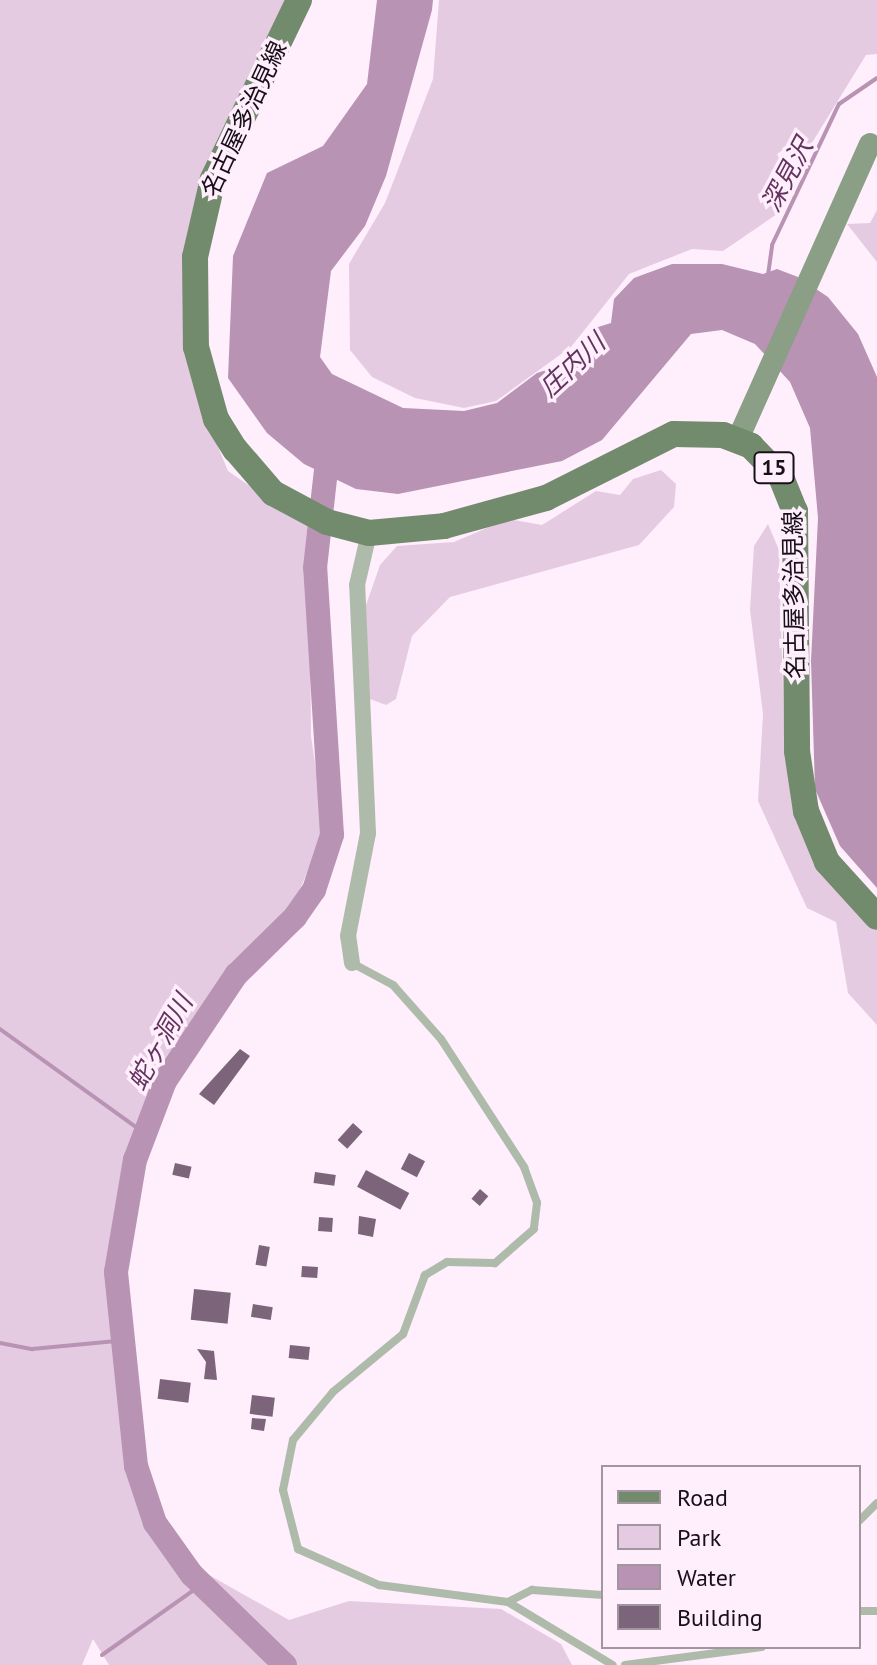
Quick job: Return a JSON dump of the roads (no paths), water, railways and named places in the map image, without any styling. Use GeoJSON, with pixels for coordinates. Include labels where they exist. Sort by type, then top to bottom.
{"type":"FeatureCollection","features":[{"type":"Feature","properties":{"kind":"main road","name":"名古屋多治見線"},"geometry":{"type":"LineString","coordinates":[[299,0],[208,192],[193,303],[196,347],[216,419],[251,472],[299,508],[327,522],[369,533],[444,526],[546,498],[674,434],[738,439],[773,466],[795,511],[797,751],[806,811],[827,862],[877,917]]}},
{"type":"Feature","properties":{"kind":"street"},"geometry":{"type":"LineString","coordinates":[[738,439],[831,225],[874,139]]}},
{"type":"Feature","properties":{"kind":"street"},"geometry":{"type":"LineString","coordinates":[[352,963],[348,936],[368,833],[357,585],[369,533]]}},
{"type":"Feature","properties":{"kind":"lane"},"geometry":{"type":"LineString","coordinates":[[352,963],[393,985],[441,1039],[524,1167],[537,1203],[534,1229],[495,1263],[447,1262],[425,1275],[403,1334],[333,1392],[293,1440],[283,1490],[298,1549],[346,1574],[508,1602],[613,1665]]}},
{"type":"Feature","properties":{"kind":"lane"},"geometry":{"type":"LineString","coordinates":[[861,1519],[877,1503]]}},
{"type":"Feature","properties":{"kind":"lane"},"geometry":{"type":"LineString","coordinates":[[508,1602],[532,1590],[601,1595]]}},
{"type":"Feature","properties":{"kind":"lane"},"geometry":{"type":"LineString","coordinates":[[625,1665],[747,1649]]}},
{"type":"Feature","properties":{"kind":"water","name":"庄内川"},"geometry":{"type":"Polygon","coordinates":[[[377,0],[433,0],[386,176],[365,226],[331,271],[320,357],[332,374],[403,408],[464,411],[497,403],[537,373],[574,361],[595,328],[611,323],[614,299],[634,278],[672,264],[722,264],[763,274],[777,269],[798,277],[828,297],[858,334],[877,377],[877,888],[840,846],[815,789],[811,661],[818,518],[810,428],[790,382],[755,344],[722,330],[691,334],[602,440],[562,461],[398,494],[356,489],[304,464],[267,433],[228,378],[233,256],[267,173],[323,146],[367,84],[377,0]]]}},
{"type":"Feature","properties":{"kind":"waterway","name":"深見沢"},"geometry":{"type":"LineString","coordinates":[[768,275],[772,245],[839,104],[877,78]]}},
{"type":"Feature","properties":{"kind":"waterway","name":"蛇ヶ洞川"},"geometry":{"type":"LineString","coordinates":[[285,1665],[192,1575],[155,1523],[136,1466],[116,1272],[135,1160],[165,1081],[236,975],[295,917],[314,890],[332,835],[315,568],[329,444]]}},
{"type":"Feature","properties":{"kind":"waterway"},"geometry":{"type":"LineString","coordinates":[[0,1029],[144,1133]]}},
{"type":"Feature","properties":{"kind":"waterway"},"geometry":{"type":"LineString","coordinates":[[0,1343],[32,1349],[127,1340]]}},
{"type":"Feature","properties":{"kind":"waterway"},"geometry":{"type":"LineString","coordinates":[[102,1655],[201,1585]]}}]}
